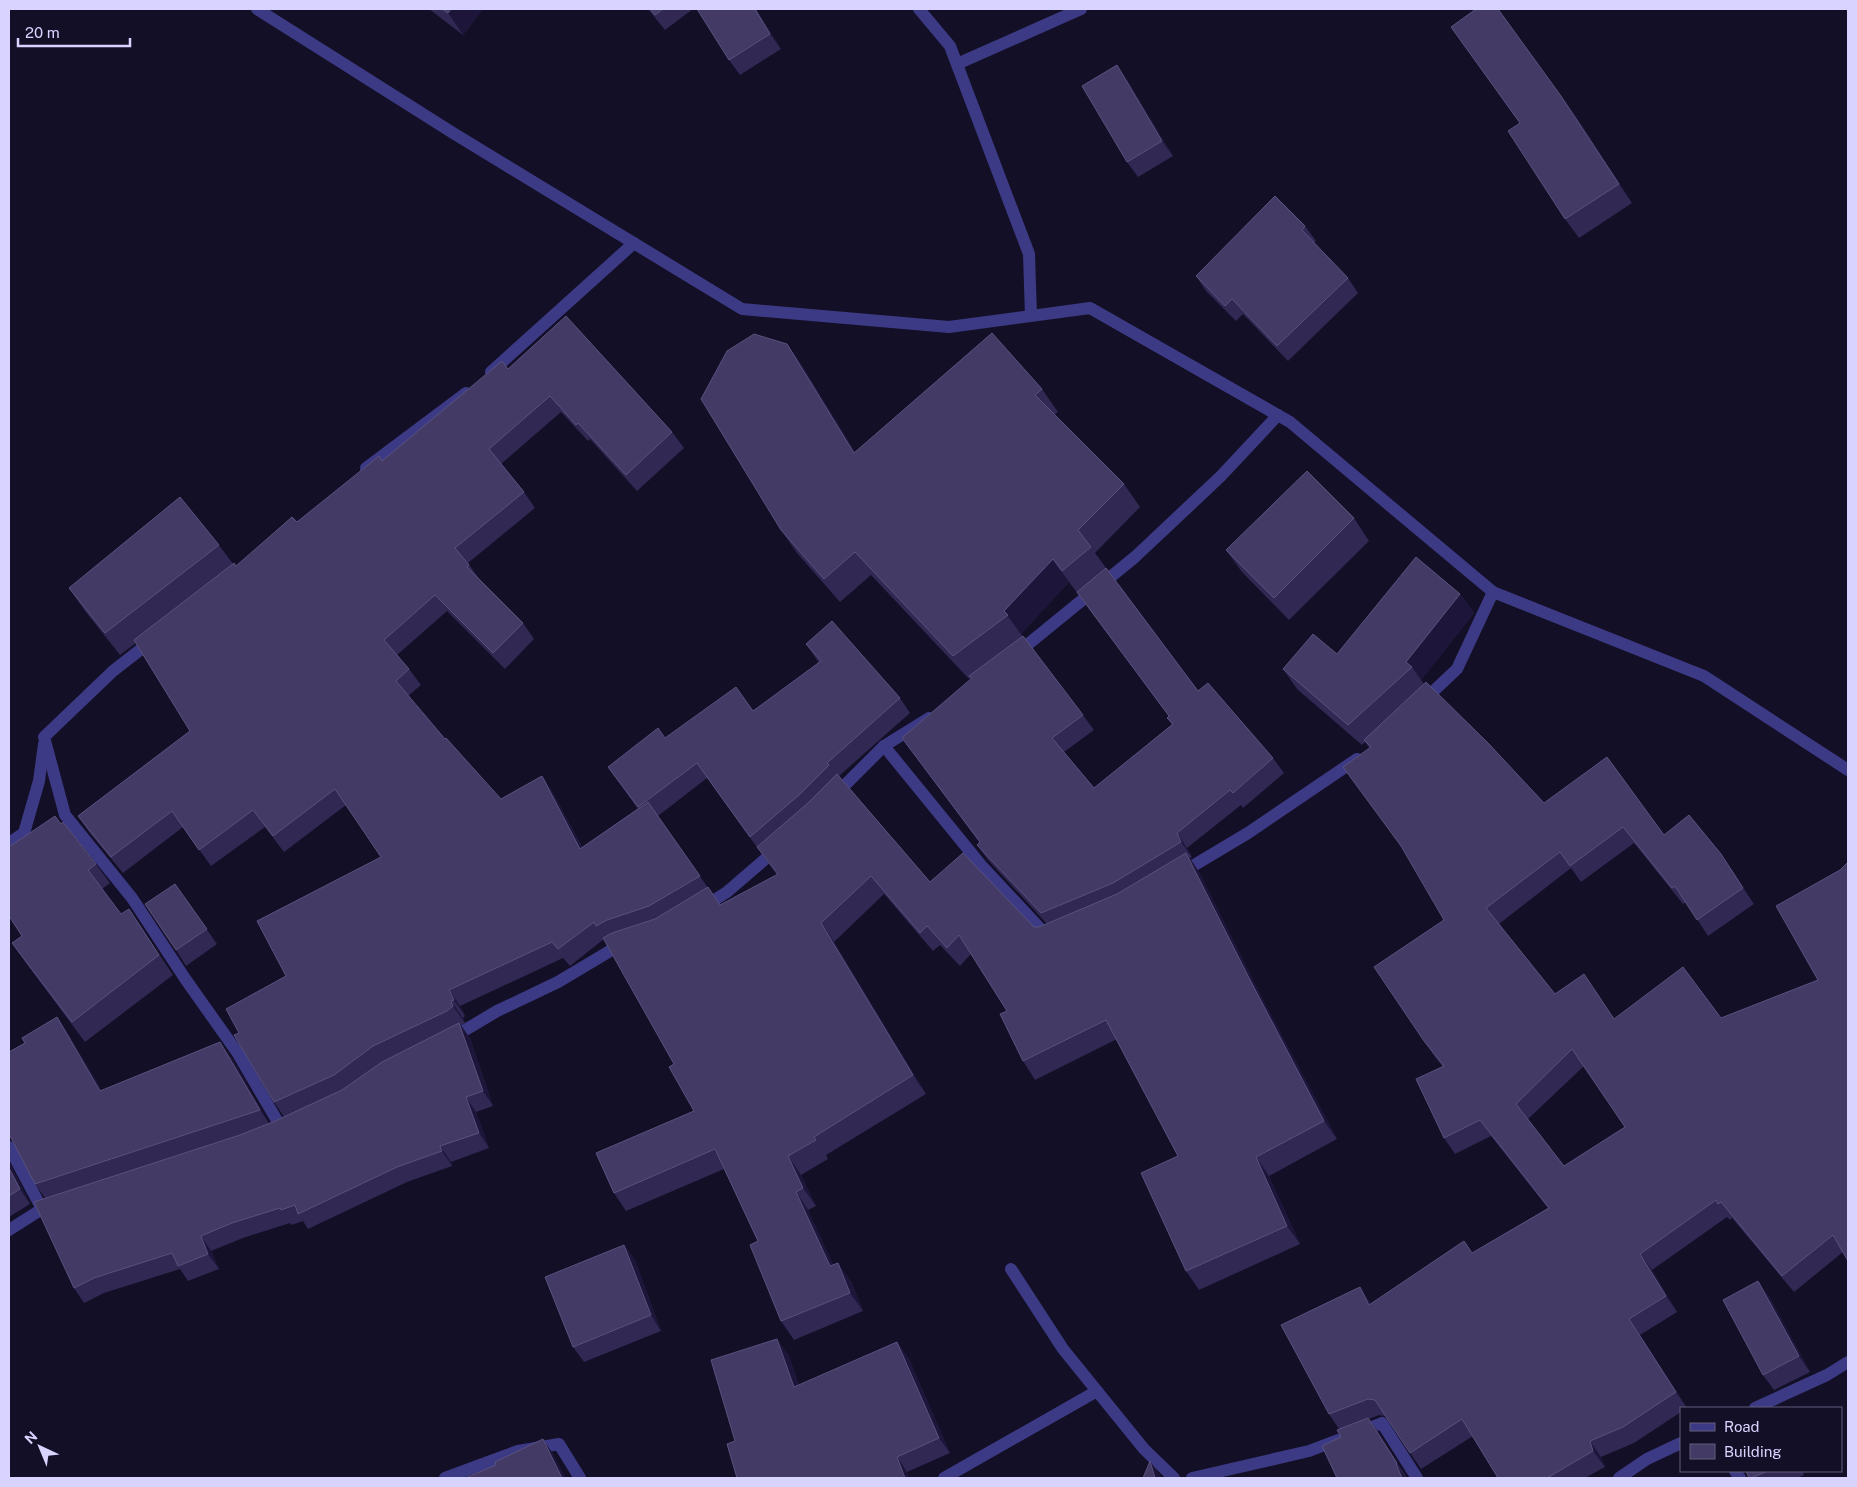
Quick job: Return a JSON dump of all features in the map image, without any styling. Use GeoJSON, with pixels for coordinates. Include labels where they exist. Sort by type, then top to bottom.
{"type":"FeatureCollection","features":[{"type":"Feature","properties":{"kind":"street"},"geometry":{"type":"LineString","coordinates":[[257,9],[453,133],[742,309],[949,327],[1090,308],[1290,422],[1493,592],[1704,676],[1848,770]]}},
{"type":"Feature","properties":{"kind":"street"},"geometry":{"type":"LineString","coordinates":[[919,9],[950,46],[1029,254],[1031,316]]}},
{"type":"Feature","properties":{"kind":"street"},"geometry":{"type":"LineString","coordinates":[[957,64],[1081,9]]}},
{"type":"Feature","properties":{"kind":"street"},"geometry":{"type":"LineString","coordinates":[[360,473],[476,384],[634,243]]}},
{"type":"Feature","properties":{"kind":"street"},"geometry":{"type":"LineString","coordinates":[[1007,661],[1135,557],[1221,476],[1278,415]]}},
{"type":"Feature","properties":{"kind":"street"},"geometry":{"type":"LineString","coordinates":[[1415,709],[1458,669],[1493,592]]}},
{"type":"Feature","properties":{"kind":"street"},"geometry":{"type":"LineString","coordinates":[[9,843],[24,833],[39,781],[44,737],[113,670],[168,629]]}},
{"type":"Feature","properties":{"kind":"street"},"geometry":{"type":"LineString","coordinates":[[829,802],[884,746],[940,711]]}},
{"type":"Feature","properties":{"kind":"street"},"geometry":{"type":"LineString","coordinates":[[44,737],[65,815],[132,898],[186,980],[238,1052],[282,1129]]}},
{"type":"Feature","properties":{"kind":"street"},"geometry":{"type":"LineString","coordinates":[[884,746],[988,872],[1049,938],[1058,935]]}},
{"type":"Feature","properties":{"kind":"street"},"geometry":{"type":"LineString","coordinates":[[1168,881],[1248,833],[1364,754]]}},
{"type":"Feature","properties":{"kind":"street"},"geometry":{"type":"LineString","coordinates":[[688,916],[727,892],[786,841]]}},
{"type":"Feature","properties":{"kind":"street"},"geometry":{"type":"LineString","coordinates":[[437,1046],[462,1034],[497,1011],[558,982],[621,944],[638,938]]}},
{"type":"Feature","properties":{"kind":"street"},"geometry":{"type":"LineString","coordinates":[[9,1148],[42,1209]]}},
{"type":"Feature","properties":{"kind":"street"},"geometry":{"type":"LineString","coordinates":[[9,1230],[42,1209],[61,1203]]}},
{"type":"Feature","properties":{"kind":"street"},"geometry":{"type":"LineString","coordinates":[[1011,1269],[1063,1349],[1144,1449],[1174,1478]]}},
{"type":"Feature","properties":{"kind":"street"},"geometry":{"type":"LineString","coordinates":[[1756,1407],[1827,1375],[1848,1362]]}},
{"type":"Feature","properties":{"kind":"street"},"geometry":{"type":"LineString","coordinates":[[944,1478],[1097,1390]]}},
{"type":"Feature","properties":{"kind":"street"},"geometry":{"type":"LineString","coordinates":[[1192,1478],[1309,1451],[1382,1423],[1417,1478]]}},
{"type":"Feature","properties":{"kind":"street"},"geometry":{"type":"LineString","coordinates":[[1619,1478],[1647,1459],[1680,1443]]}},
{"type":"Feature","properties":{"kind":"street"},"geometry":{"type":"LineString","coordinates":[[445,1478],[518,1451],[559,1444],[580,1478]]}},
{"type":"Feature","properties":{"kind":"building"},"geometry":{"type":"Polygon","coordinates":[[[442,9],[451,9],[448,13],[442,9]]]}},
{"type":"Feature","properties":{"kind":"building"},"geometry":{"type":"Polygon","coordinates":[[[650,9],[663,9],[655,15],[650,9]]]}},
{"type":"Feature","properties":{"kind":"building"},"geometry":{"type":"Polygon","coordinates":[[[697,9],[755,9],[770,34],[729,60],[697,9]]]}},
{"type":"Feature","properties":{"kind":"building"},"geometry":{"type":"Polygon","coordinates":[[[1476,9],[1498,9],[1561,96],[1619,184],[1565,219],[1508,131],[1520,123],[1451,27],[1476,9]]]}},
{"type":"Feature","properties":{"kind":"building"},"geometry":{"type":"Polygon","coordinates":[[[1117,65],[1162,141],[1127,162],[1082,86],[1117,65]]]}},
{"type":"Feature","properties":{"kind":"building"},"geometry":{"type":"Polygon","coordinates":[[[1275,196],[1305,226],[1302,230],[1348,278],[1277,346],[1232,299],[1225,306],[1196,276],[1275,196]]]}},
{"type":"Feature","properties":{"kind":"building"},"geometry":{"type":"Polygon","coordinates":[[[566,316],[672,432],[626,475],[550,396],[489,449],[524,492],[455,548],[469,565],[467,567],[523,623],[493,653],[435,595],[384,640],[409,669],[396,681],[445,739],[501,799],[542,776],[580,849],[648,802],[700,876],[649,906],[607,920],[596,926],[594,922],[558,949],[552,942],[449,990],[454,1000],[451,1001],[453,1006],[447,1011],[373,1046],[334,1075],[274,1102],[234,1035],[239,1033],[226,1009],[286,976],[257,921],[381,857],[335,789],[273,836],[253,810],[199,850],[172,811],[111,857],[78,816],[190,731],[134,640],[234,563],[236,566],[292,517],[297,522],[379,456],[382,461],[502,361],[508,369],[566,316]]]}},
{"type":"Feature","properties":{"kind":"building"},"geometry":{"type":"Polygon","coordinates":[[[992,333],[1042,389],[1035,395],[1124,484],[1078,530],[1091,547],[1062,571],[1053,559],[1004,611],[1008,615],[953,656],[855,552],[824,579],[781,530],[701,399],[727,351],[754,334],[787,344],[854,453],[992,333]]]}},
{"type":"Feature","properties":{"kind":"building"},"geometry":{"type":"Polygon","coordinates":[[[1307,471],[1354,518],[1274,598],[1226,550],[1307,471]]]}},
{"type":"Feature","properties":{"kind":"building"},"geometry":{"type":"Polygon","coordinates":[[[180,497],[219,545],[105,633],[69,588],[180,497]]]}},
{"type":"Feature","properties":{"kind":"building"},"geometry":{"type":"Polygon","coordinates":[[[1416,557],[1460,594],[1406,662],[1412,667],[1348,725],[1283,669],[1313,634],[1337,654],[1416,557]]]}},
{"type":"Feature","properties":{"kind":"building"},"geometry":{"type":"Polygon","coordinates":[[[1106,568],[1198,691],[1208,683],[1273,758],[1233,793],[1230,790],[1177,833],[1181,842],[1113,883],[1041,913],[977,845],[980,842],[902,738],[972,678],[969,676],[1023,636],[1083,715],[1052,738],[1094,788],[1173,724],[1077,592],[1106,568]]]}},
{"type":"Feature","properties":{"kind":"building"},"geometry":{"type":"Polygon","coordinates":[[[832,621],[900,698],[827,763],[829,765],[799,795],[750,837],[697,763],[638,807],[608,767],[658,728],[665,738],[736,687],[753,711],[821,661],[806,644],[832,621]]]}},
{"type":"Feature","properties":{"kind":"building"},"geometry":{"type":"Polygon","coordinates":[[[1426,682],[1489,744],[1544,803],[1607,757],[1664,835],[1689,815],[1721,854],[1743,888],[1697,920],[1675,886],[1672,888],[1623,827],[1570,866],[1560,852],[1486,908],[1555,994],[1584,974],[1614,1019],[1683,967],[1721,1018],[1818,980],[1776,906],[1840,870],[1848,862],[1848,1261],[1833,1235],[1782,1276],[1721,1202],[1718,1204],[1716,1200],[1640,1254],[1666,1296],[1629,1319],[1676,1392],[1623,1427],[1590,1441],[1593,1451],[1547,1478],[1498,1478],[1462,1419],[1410,1453],[1375,1400],[1368,1399],[1329,1414],[1281,1325],[1360,1287],[1369,1305],[1464,1241],[1472,1253],[1549,1208],[1480,1120],[1444,1138],[1416,1079],[1444,1066],[1424,1041],[1374,967],[1444,920],[1401,846],[1343,767],[1371,747],[1364,740],[1426,682]],[[1572,1049],[1516,1104],[1564,1166],[1625,1127],[1572,1049]]]}},
{"type":"Feature","properties":{"kind":"building"},"geometry":{"type":"Polygon","coordinates":[[[837,774],[930,882],[963,853],[1034,927],[1039,927],[1117,894],[1186,853],[1324,1121],[1256,1157],[1287,1226],[1186,1271],[1141,1173],[1178,1156],[1106,1020],[1023,1061],[1000,1014],[1007,1011],[959,935],[947,948],[927,926],[920,933],[871,876],[821,923],[913,1075],[814,1137],[816,1140],[788,1156],[803,1188],[796,1192],[830,1266],[838,1263],[850,1293],[781,1321],[750,1245],[758,1241],[715,1149],[614,1193],[596,1153],[694,1111],[669,1067],[674,1064],[603,938],[612,933],[655,919],[708,887],[720,905],[778,874],[757,847],[808,803],[837,774]]]}},
{"type":"Feature","properties":{"kind":"building"},"geometry":{"type":"Polygon","coordinates":[[[55,816],[61,824],[63,822],[96,864],[88,870],[121,914],[129,909],[159,955],[72,1022],[12,943],[22,936],[9,916],[9,847],[55,816]]]}},
{"type":"Feature","properties":{"kind":"building"},"geometry":{"type":"Polygon","coordinates":[[[175,884],[207,929],[176,950],[145,904],[175,884]]]}},
{"type":"Feature","properties":{"kind":"building"},"geometry":{"type":"Polygon","coordinates":[[[57,1017],[100,1091],[220,1042],[260,1110],[35,1184],[9,1134],[9,1052],[25,1043],[22,1038],[57,1017]]]}},
{"type":"Feature","properties":{"kind":"building"},"geometry":{"type":"Polygon","coordinates":[[[459,1023],[483,1091],[466,1097],[479,1133],[440,1146],[442,1151],[397,1167],[298,1214],[295,1205],[281,1210],[280,1208],[232,1223],[201,1236],[208,1254],[178,1266],[172,1253],[94,1278],[74,1288],[34,1202],[240,1135],[275,1121],[342,1090],[382,1062],[459,1023]]]}},
{"type":"Feature","properties":{"kind":"building"},"geometry":{"type":"Polygon","coordinates":[[[9,1168],[20,1189],[9,1196],[9,1168]]]}},
{"type":"Feature","properties":{"kind":"building"},"geometry":{"type":"Polygon","coordinates":[[[624,1245],[651,1315],[573,1347],[545,1277],[624,1245]]]}},
{"type":"Feature","properties":{"kind":"building"},"geometry":{"type":"Polygon","coordinates":[[[1758,1281],[1799,1356],[1763,1375],[1723,1300],[1758,1281]]]}},
{"type":"Feature","properties":{"kind":"building"},"geometry":{"type":"Polygon","coordinates":[[[777,1339],[794,1387],[897,1342],[939,1438],[897,1457],[905,1478],[737,1478],[727,1444],[735,1441],[711,1360],[777,1339]]]}},
{"type":"Feature","properties":{"kind":"building"},"geometry":{"type":"Polygon","coordinates":[[[1368,1418],[1397,1463],[1402,1478],[1337,1478],[1322,1446],[1341,1437],[1337,1430],[1368,1418]]]}},
{"type":"Feature","properties":{"kind":"building"},"geometry":{"type":"Polygon","coordinates":[[[543,1439],[562,1478],[465,1478],[496,1465],[495,1462],[543,1439]]]}},
{"type":"Feature","properties":{"kind":"building"},"geometry":{"type":"Polygon","coordinates":[[[1150,1461],[1155,1478],[1143,1478],[1150,1461]]]}},
{"type":"Feature","properties":{"kind":"building"},"geometry":{"type":"Polygon","coordinates":[[[1746,1472],[1766,1472],[1751,1478],[1749,1478],[1746,1472]]]}}]}
